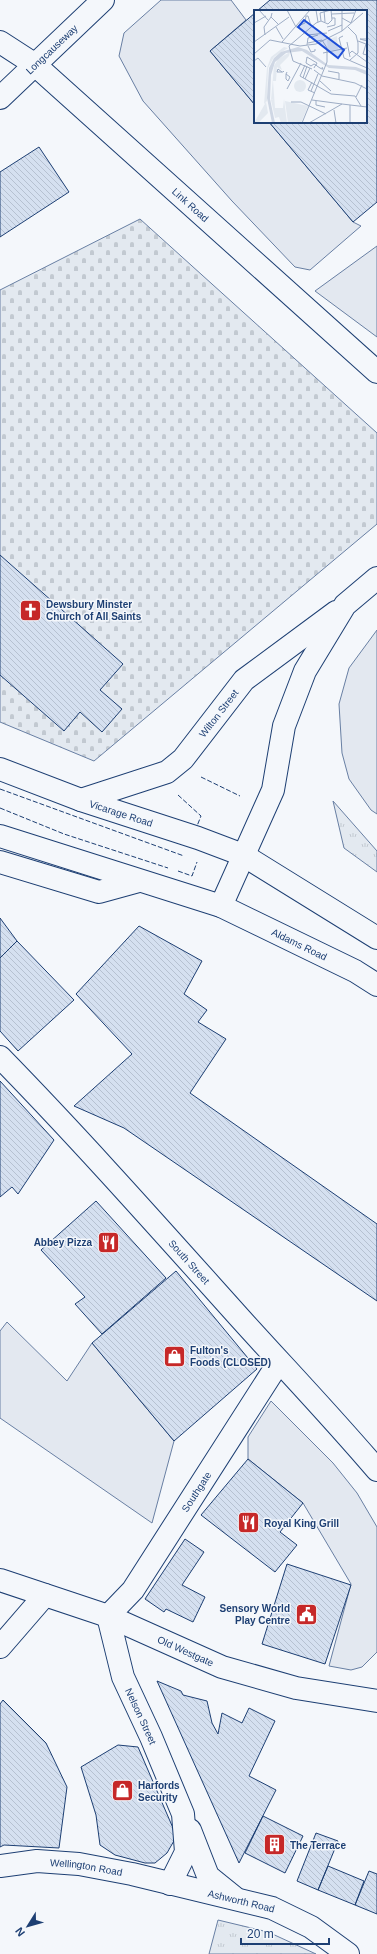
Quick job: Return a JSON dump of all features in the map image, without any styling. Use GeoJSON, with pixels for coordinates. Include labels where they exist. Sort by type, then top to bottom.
{"type":"FeatureCollection","features":[{"type":"Feature","properties":{"kind":"main road","name":"Longcauseway"},"geometry":{"type":"LineString","coordinates":[[0,98],[103,0]]}},
{"type":"Feature","properties":{"kind":"main road","name":"Link Road"},"geometry":{"type":"LineString","coordinates":[[0,42],[34,64],[377,372]]}},
{"type":"Feature","properties":{"kind":"main road","name":"Wilton Street"},"geometry":{"type":"LineString","coordinates":[[81,800],[167,772],[183,759],[244,680],[345,605],[377,578]]}},
{"type":"Feature","properties":{"kind":"main road","name":"Wilton Street"},"geometry":{"type":"LineString","coordinates":[[221,906],[273,790],[284,726],[305,671],[345,605]]}},
{"type":"Feature","properties":{"kind":"main road","name":"Vicarage Road"},"geometry":{"type":"LineString","coordinates":[[0,769],[81,800],[198,838],[243,855]]}},
{"type":"Feature","properties":{"kind":"main road"},"geometry":{"type":"LineString","coordinates":[[0,836],[138,881],[221,906]]}},
{"type":"Feature","properties":{"kind":"main road"},"geometry":{"type":"LineString","coordinates":[[243,855],[377,938]]}},
{"type":"Feature","properties":{"kind":"main road"},"geometry":{"type":"LineString","coordinates":[[0,862],[99,892],[138,881]]}},
{"type":"Feature","properties":{"kind":"main road","name":"Aldams Road"},"geometry":{"type":"LineString","coordinates":[[221,906],[355,971],[377,985]]}},
{"type":"Feature","properties":{"kind":"main road","name":"South Street"},"geometry":{"type":"LineString","coordinates":[[0,1057],[93,1154],[280,1362],[337,1423],[377,1470]]}},
{"type":"Feature","properties":{"kind":"main road","name":"Southgate"},"geometry":{"type":"LineString","coordinates":[[108,1616],[133,1590],[280,1362]]}},
{"type":"Feature","properties":{"kind":"main road","name":"Old Westgate"},"geometry":{"type":"LineString","coordinates":[[0,1580],[108,1616],[222,1667],[296,1688],[377,1701]]}},
{"type":"Feature","properties":{"kind":"main road"},"geometry":{"type":"LineString","coordinates":[[0,1647],[45,1594]]}},
{"type":"Feature","properties":{"kind":"main road","name":"Nelson Street"},"geometry":{"type":"LineString","coordinates":[[108,1616],[123,1677],[151,1737],[208,1876],[238,1900]]}},
{"type":"Feature","properties":{"kind":"main road","name":"Nelson Street"},"geometry":{"type":"LineString","coordinates":[[170,1884],[186,1852],[183,1814]]}},
{"type":"Feature","properties":{"kind":"main road","name":"Wellington Road"},"geometry":{"type":"LineString","coordinates":[[0,1866],[37,1861],[79,1864],[170,1884]]}},
{"type":"Feature","properties":{"kind":"main road","name":"Ashworth Road"},"geometry":{"type":"LineString","coordinates":[[170,1884],[272,1908],[311,1927],[348,1954]]}},
{"type":"Feature","properties":{"kind":"green space"},"geometry":{"type":"Polygon","coordinates":[[[140,219],[377,433],[377,524],[94,761],[0,722],[0,290],[140,219]]]}},
{"type":"Feature","properties":{"kind":"green space"},"geometry":{"type":"Polygon","coordinates":[[[333,801],[377,851],[377,872],[344,848],[333,801]]]}},
{"type":"Feature","properties":{"kind":"green space"},"geometry":{"type":"Polygon","coordinates":[[[218,1920],[268,1932],[316,1954],[209,1954],[218,1920]]]}},
{"type":"Feature","properties":{"kind":"shaded area"},"geometry":{"type":"Polygon","coordinates":[[[161,0],[231,0],[246,20],[210,51],[254,104],[254,123],[270,123],[353,222],[361,226],[310,270],[295,267],[232,201],[143,101],[119,56],[124,33],[161,0]]]}},
{"type":"Feature","properties":{"kind":"shaded area"},"geometry":{"type":"Polygon","coordinates":[[[377,246],[377,337],[315,291],[377,246]]]}},
{"type":"Feature","properties":{"kind":"shaded area"},"geometry":{"type":"Polygon","coordinates":[[[377,630],[377,814],[371,810],[349,779],[342,753],[339,704],[349,668],[377,630]]]}},
{"type":"Feature","properties":{"kind":"shaded area"},"geometry":{"type":"Polygon","coordinates":[[[7,1322],[67,1381],[92,1343],[174,1441],[152,1523],[0,1418],[0,1331],[7,1322]]]}},
{"type":"Feature","properties":{"kind":"shaded area"},"geometry":{"type":"Polygon","coordinates":[[[271,1401],[333,1463],[357,1493],[377,1527],[377,1652],[362,1667],[351,1670],[329,1666],[351,1584],[303,1503],[248,1459],[248,1437],[271,1401]]]}},
{"type":"Feature","properties":{"kind":"building"},"geometry":{"type":"Polygon","coordinates":[[[270,0],[377,0],[377,202],[353,222],[270,123],[367,123],[367,10],[258,10],[270,0]]]}},
{"type":"Feature","properties":{"kind":"building"},"geometry":{"type":"Polygon","coordinates":[[[254,14],[254,104],[210,51],[254,14]]]}},
{"type":"Feature","properties":{"kind":"building"},"geometry":{"type":"Polygon","coordinates":[[[39,147],[69,192],[0,237],[0,172],[39,147]]]}},
{"type":"Feature","properties":{"kind":"building","name":"Dewsbury Minster Church of All Saints"},"geometry":{"type":"Polygon","coordinates":[[[0,555],[123,664],[100,690],[122,709],[102,732],[80,712],[64,731],[0,675],[0,555]]]}},
{"type":"Feature","properties":{"kind":"building"},"geometry":{"type":"Polygon","coordinates":[[[0,918],[17,941],[0,958],[0,918]]]}},
{"type":"Feature","properties":{"kind":"building"},"geometry":{"type":"Polygon","coordinates":[[[139,926],[202,961],[184,994],[207,1010],[198,1022],[226,1039],[190,1093],[377,1224],[377,1301],[124,1128],[74,1106],[132,1054],[76,994],[139,926]]]}},
{"type":"Feature","properties":{"kind":"building"},"geometry":{"type":"Polygon","coordinates":[[[17,941],[74,1000],[18,1051],[0,1031],[0,958],[17,941]]]}},
{"type":"Feature","properties":{"kind":"building"},"geometry":{"type":"Polygon","coordinates":[[[0,1081],[54,1140],[18,1194],[12,1187],[0,1197],[0,1081]]]}},
{"type":"Feature","properties":{"kind":"building"},"geometry":{"type":"Polygon","coordinates":[[[96,1201],[166,1278],[102,1334],[75,1304],[85,1297],[41,1250],[96,1201]]]}},
{"type":"Feature","properties":{"kind":"building","name":"Fulton's Foods (CLOSED)"},"geometry":{"type":"Polygon","coordinates":[[[176,1271],[257,1369],[174,1441],[92,1343],[176,1271]]]}},
{"type":"Feature","properties":{"kind":"building","name":"Royal King Grill"},"geometry":{"type":"Polygon","coordinates":[[[248,1459],[303,1503],[280,1532],[297,1545],[275,1572],[201,1515],[248,1459]]]}},
{"type":"Feature","properties":{"kind":"building"},"geometry":{"type":"Polygon","coordinates":[[[185,1539],[204,1552],[182,1585],[205,1597],[193,1622],[166,1609],[164,1612],[145,1599],[185,1539]]]}},
{"type":"Feature","properties":{"kind":"building","name":"Sensory World Play Centre"},"geometry":{"type":"Polygon","coordinates":[[[287,1564],[351,1585],[325,1664],[262,1644],[287,1564]]]}},
{"type":"Feature","properties":{"kind":"building"},"geometry":{"type":"Polygon","coordinates":[[[157,1681],[181,1691],[183,1695],[207,1701],[212,1723],[218,1734],[222,1713],[242,1723],[249,1708],[275,1721],[249,1776],[276,1790],[239,1863],[157,1681]]]}},
{"type":"Feature","properties":{"kind":"building"},"geometry":{"type":"Polygon","coordinates":[[[3,1700],[46,1743],[67,1787],[59,1848],[4,1845],[0,1847],[0,1704],[3,1700]]]}},
{"type":"Feature","properties":{"kind":"building","name":"Harfords Security"},"geometry":{"type":"Polygon","coordinates":[[[118,1745],[138,1747],[173,1828],[175,1839],[167,1853],[155,1863],[145,1863],[115,1855],[100,1845],[96,1815],[81,1767],[118,1745]]]}},
{"type":"Feature","properties":{"kind":"building","name":"The Terrace"},"geometry":{"type":"Polygon","coordinates":[[[263,1816],[303,1836],[285,1873],[245,1853],[263,1816]]]}},
{"type":"Feature","properties":{"kind":"building"},"geometry":{"type":"Polygon","coordinates":[[[316,1833],[338,1841],[318,1890],[297,1881],[316,1833]]]}},
{"type":"Feature","properties":{"kind":"building"},"geometry":{"type":"Polygon","coordinates":[[[328,1866],[364,1881],[355,1905],[318,1890],[328,1866]]]}},
{"type":"Feature","properties":{"kind":"building"},"geometry":{"type":"Polygon","coordinates":[[[369,1871],[377,1874],[377,1914],[355,1905],[369,1871]]]}},
{"type":"Feature","properties":{"kind":"fence"},"geometry":{"type":"LineString","coordinates":[[201,777],[240,796]]}},
{"type":"Feature","properties":{"kind":"fence"},"geometry":{"type":"LineString","coordinates":[[0,789],[184,856]]}},
{"type":"Feature","properties":{"kind":"fence"},"geometry":{"type":"LineString","coordinates":[[178,795],[201,816],[197,826]]}},
{"type":"Feature","properties":{"kind":"fence"},"geometry":{"type":"LineString","coordinates":[[0,808],[64,834],[168,868]]}},
{"type":"Feature","properties":{"kind":"fence"},"geometry":{"type":"LineString","coordinates":[[178,871],[192,876],[197,862]]}},
{"type":"Feature","properties":{"kind":"place","name":"Dewsbury Minster Church of All Saints"},"geometry":{"type":"Point","coordinates":[31,610]}},
{"type":"Feature","properties":{"kind":"place","name":"Abbey Pizza"},"geometry":{"type":"Point","coordinates":[108,1242]}},
{"type":"Feature","properties":{"kind":"place","name":"Fulton's Foods (CLOSED)"},"geometry":{"type":"Point","coordinates":[174,1356]}},
{"type":"Feature","properties":{"kind":"place","name":"Royal King Grill"},"geometry":{"type":"Point","coordinates":[249,1523]}},
{"type":"Feature","properties":{"kind":"place","name":"Sensory World Play Centre"},"geometry":{"type":"Point","coordinates":[306,1614]}},
{"type":"Feature","properties":{"kind":"place","name":"Harfords Security"},"geometry":{"type":"Point","coordinates":[123,1791]}},
{"type":"Feature","properties":{"kind":"place","name":"The Terrace"},"geometry":{"type":"Point","coordinates":[274,1845]}}]}
